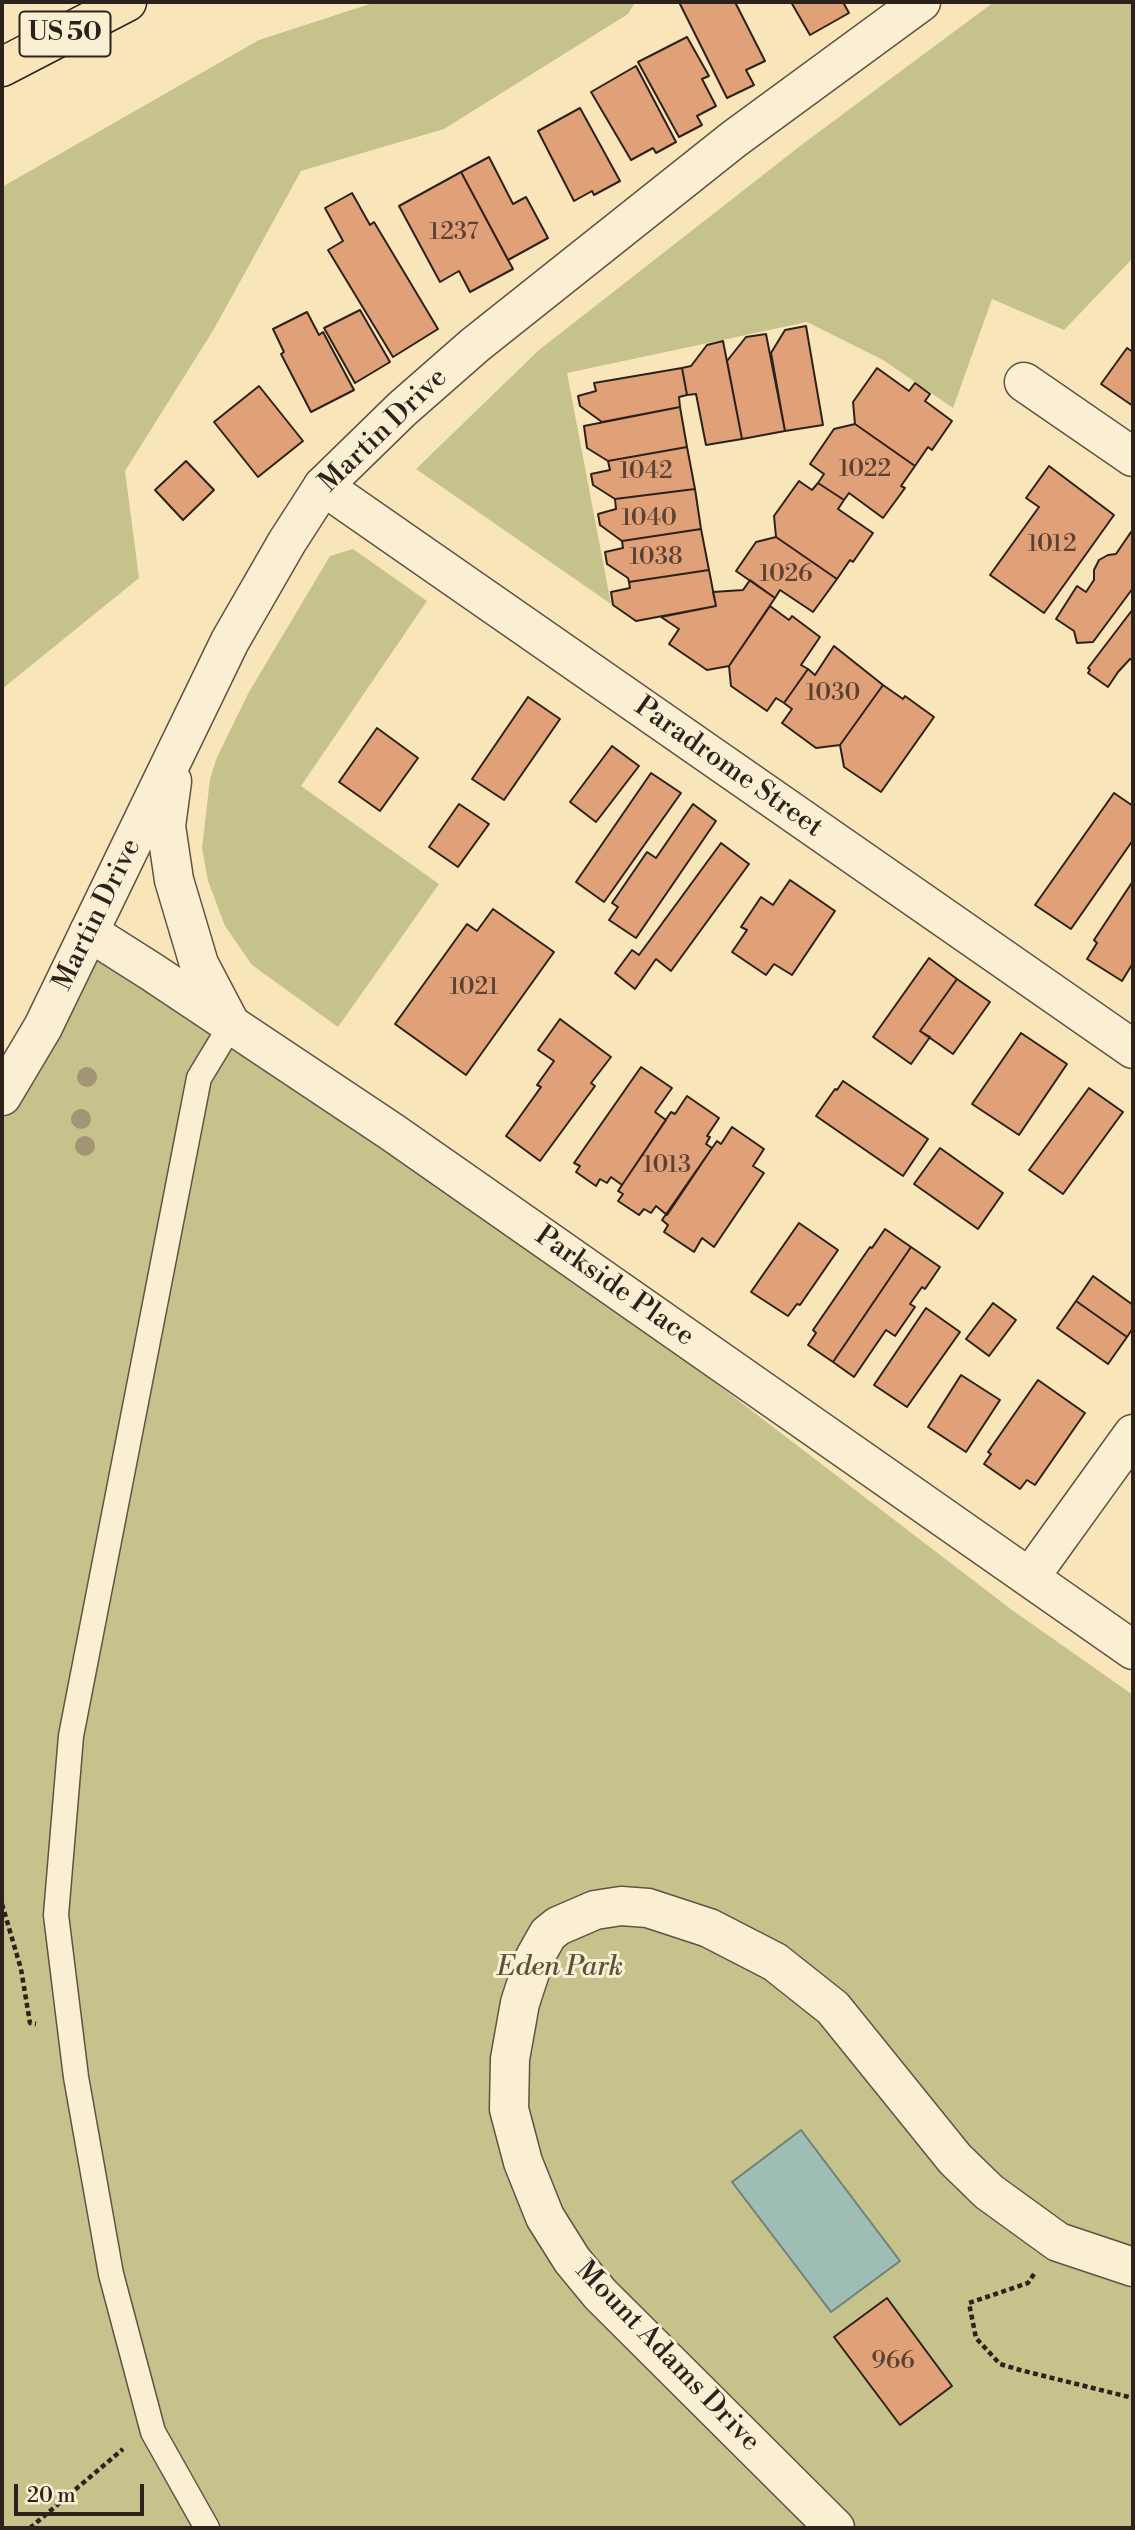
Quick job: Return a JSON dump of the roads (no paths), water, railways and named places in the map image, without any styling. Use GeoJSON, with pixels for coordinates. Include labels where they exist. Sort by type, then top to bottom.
{"type":"FeatureCollection","features":[{"type":"Feature","properties":{"kind":"highway","name":"US 50"},"geometry":{"type":"LineString","coordinates":[[2,67],[127,2]]}},
{"type":"Feature","properties":{"kind":"street","name":"Martin Drive"},"geometry":{"type":"LineString","coordinates":[[2,1096],[43,1027],[242,621],[293,531],[323,486],[474,345],[734,139],[921,2]]}},
{"type":"Feature","properties":{"kind":"street"},"geometry":{"type":"LineString","coordinates":[[1024,382],[1133,457]]}},
{"type":"Feature","properties":{"kind":"street","name":"Paradrome Street"},"geometry":{"type":"LineString","coordinates":[[323,486],[1133,1049]]}},
{"type":"Feature","properties":{"kind":"street"},"geometry":{"type":"LineString","coordinates":[[174,759],[166,826],[174,880],[199,964],[231,1026]]}},
{"type":"Feature","properties":{"kind":"street","name":"Parkside Place"},"geometry":{"type":"LineString","coordinates":[[89,932],[392,1132],[1133,1650]]}},
{"type":"Feature","properties":{"kind":"street"},"geometry":{"type":"LineString","coordinates":[[1030,1577],[1133,1434]]}},
{"type":"Feature","properties":{"kind":"street","name":"Mount Adams Drive"},"geometry":{"type":"LineString","coordinates":[[835,2528],[600,2294],[572,2260],[545,2217],[523,2162],[509,2109],[510,2059],[520,2003],[535,1957],[548,1934],[558,1926],[595,1910],[621,1906],[648,1908],[709,1928],[775,1962],[833,2008],[956,2159],[989,2192],[1058,2242],[1133,2267]]}},
{"type":"Feature","properties":{"kind":"lane"},"geometry":{"type":"LineString","coordinates":[[207,2528],[153,2432],[111,2273],[76,2077],[56,1915],[71,1736],[199,1078],[231,1026]]}},
{"type":"Feature","properties":{"kind":"water"},"geometry":{"type":"Polygon","coordinates":[[[801,2130],[900,2261],[831,2312],[732,2182],[801,2130]]]}},
{"type":"Feature","properties":{"kind":"park label","name":"Eden Park"},"geometry":{"type":"Point","coordinates":[560,1968]}}]}
